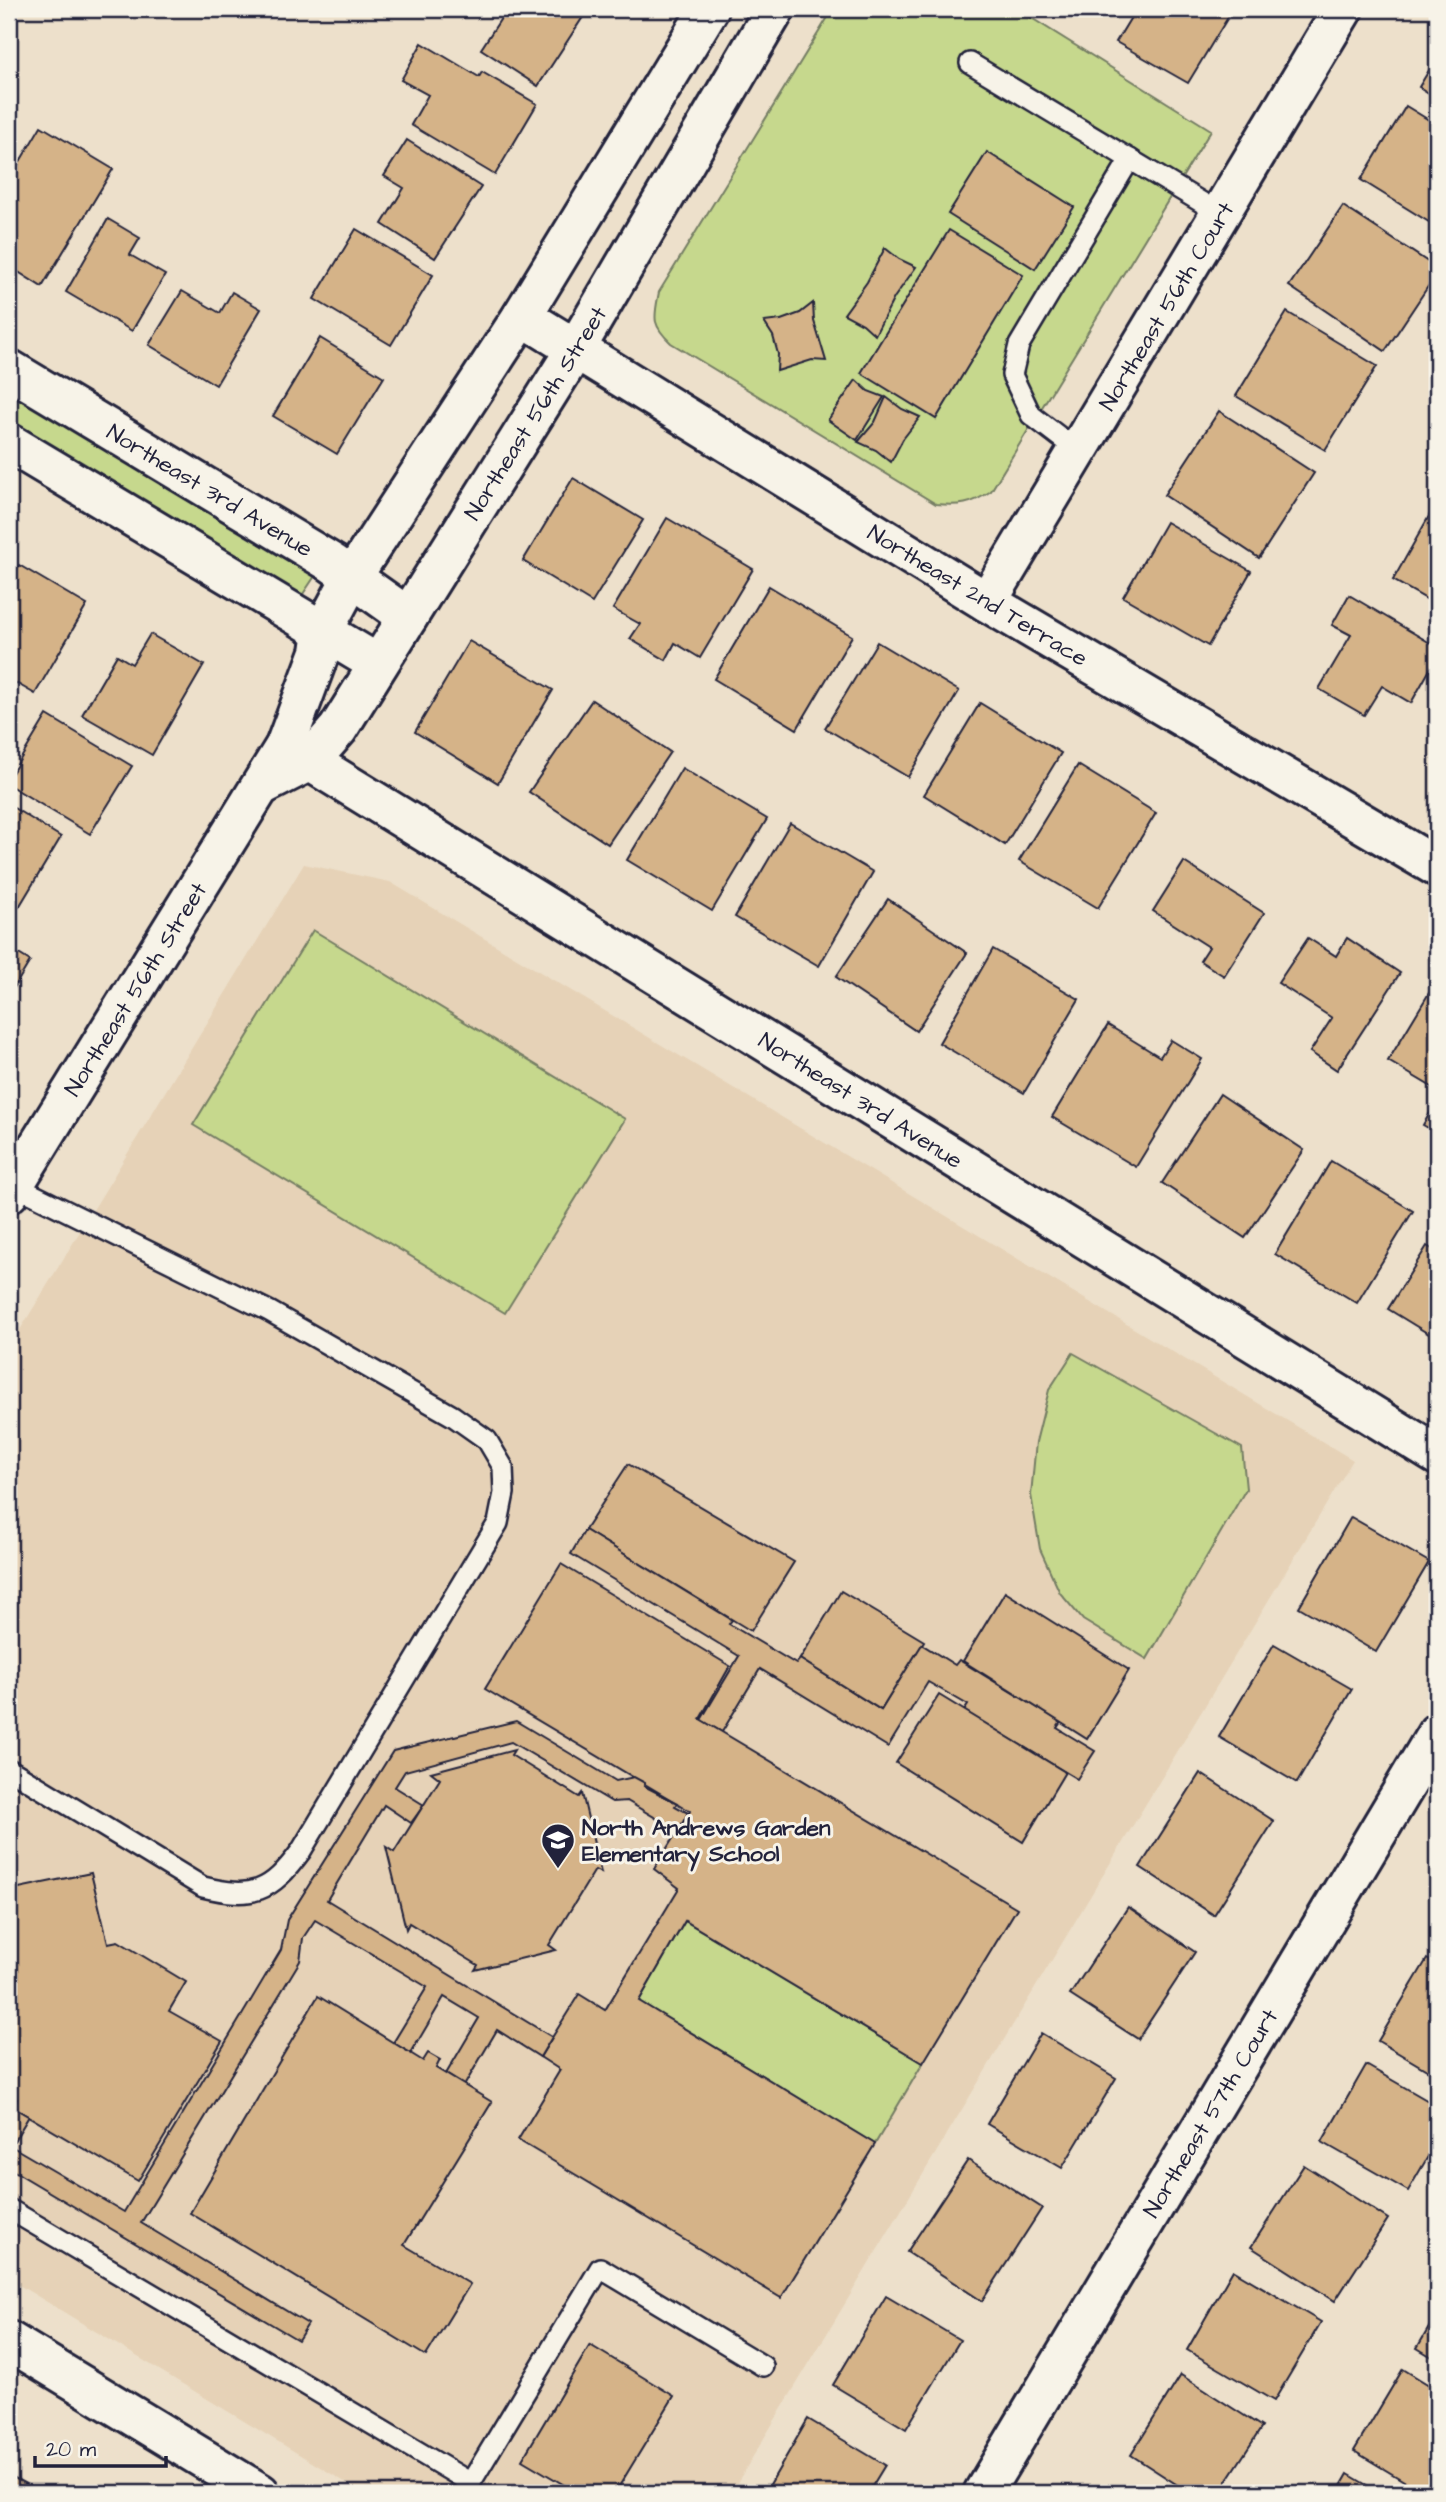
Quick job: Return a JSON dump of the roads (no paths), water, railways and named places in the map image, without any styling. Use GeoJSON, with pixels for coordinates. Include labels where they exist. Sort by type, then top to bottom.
{"type":"FeatureCollection","features":[{"type":"Feature","properties":{"kind":"street"},"geometry":{"type":"LineString","coordinates":[[298,754],[323,631],[352,577],[522,316],[709,9]]}},
{"type":"Feature","properties":{"kind":"street","name":"Northeast 56th Street"},"geometry":{"type":"LineString","coordinates":[[11,1189],[261,786],[298,754],[338,729],[575,350],[775,9]]}},
{"type":"Feature","properties":{"kind":"street","name":"Northeast 56th Court"},"geometry":{"type":"LineString","coordinates":[[987,602],[1343,9]]}},
{"type":"Feature","properties":{"kind":"street","name":"Northeast 2nd Terrace"},"geometry":{"type":"LineString","coordinates":[[522,316],[987,602],[1435,861]]}},
{"type":"Feature","properties":{"kind":"street","name":"Northeast 3rd Avenue"},"geometry":{"type":"LineString","coordinates":[[9,369],[352,577],[408,617]]}},
{"type":"Feature","properties":{"kind":"street"},"geometry":{"type":"LineString","coordinates":[[9,443],[378,664]]}},
{"type":"Feature","properties":{"kind":"street","name":"Northeast 3rd Avenue"},"geometry":{"type":"LineString","coordinates":[[298,754],[1437,1455]]}},
{"type":"Feature","properties":{"kind":"street","name":"Northeast 57th Court"},"geometry":{"type":"LineString","coordinates":[[983,2493],[1437,1733]]}},
{"type":"Feature","properties":{"kind":"street"},"geometry":{"type":"LineString","coordinates":[[9,2341],[260,2493]]}},
{"type":"Feature","properties":{"kind":"lane"},"geometry":{"type":"LineString","coordinates":[[970,63],[1221,214]]}},
{"type":"Feature","properties":{"kind":"lane"},"geometry":{"type":"LineString","coordinates":[[1078,451],[1031,415],[1012,375],[1019,345],[1130,159]]}},
{"type":"Feature","properties":{"kind":"lane"},"geometry":{"type":"LineString","coordinates":[[9,1769],[202,1887],[233,1894],[258,1890],[282,1877],[301,1852],[498,1523],[504,1493],[503,1467],[487,1440],[453,1416],[269,1311],[11,1189]]}},
{"type":"Feature","properties":{"kind":"lane"},"geometry":{"type":"LineString","coordinates":[[9,2208],[468,2488],[600,2268],[763,2366]]}},
{"type":"Feature","properties":{"kind":"place","name":"North Andrews Garden Elementary School"},"geometry":{"type":"Point","coordinates":[558,1870]}}]}
